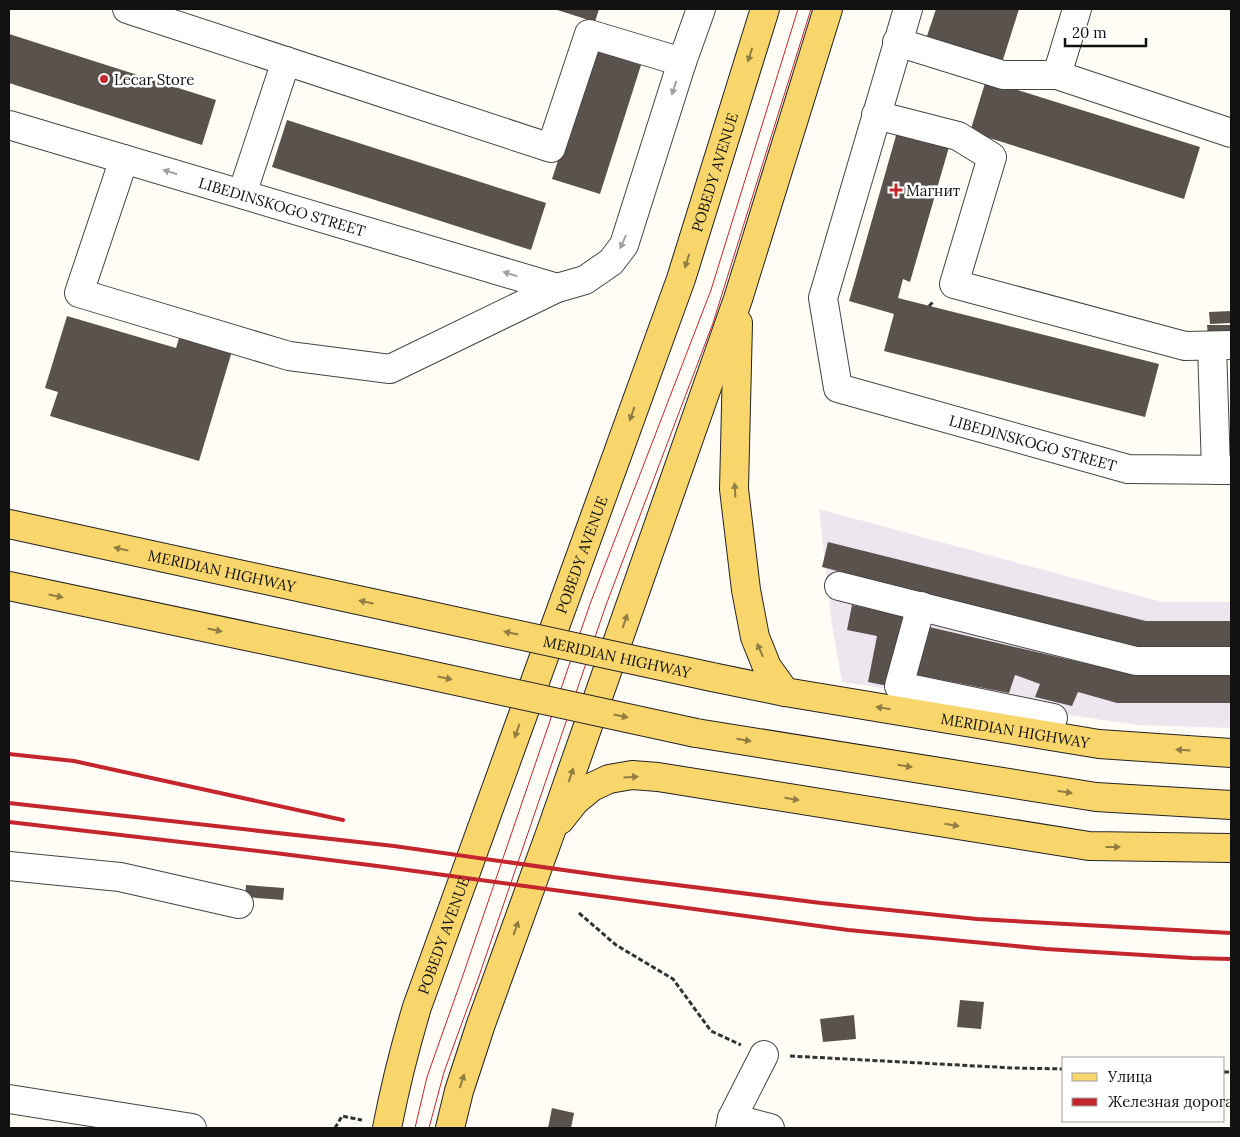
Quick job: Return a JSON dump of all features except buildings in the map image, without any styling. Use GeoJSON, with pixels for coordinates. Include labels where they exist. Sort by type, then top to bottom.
{"type":"FeatureCollection","features":[{"type":"Feature","properties":{"kind":"main road","name":"POBEDY AVENUE"},"geometry":{"type":"LineString","coordinates":[[374,1124],[395,1086],[420,999],[682,279],[765,9]]}},
{"type":"Feature","properties":{"kind":"main road"},"geometry":{"type":"LineString","coordinates":[[450,1128],[459,1091],[481,1024],[738,299],[828,9]]}},
{"type":"Feature","properties":{"kind":"main road"},"geometry":{"type":"LineString","coordinates":[[738,299],[734,489],[745,581],[755,638],[767,667],[785,692]]}},
{"type":"Feature","properties":{"kind":"main road","name":"MERIDIAN HIGHWAY"},"geometry":{"type":"LineString","coordinates":[[9,524],[785,692],[1099,744],[1231,753]]}},
{"type":"Feature","properties":{"kind":"main road"},"geometry":{"type":"LineString","coordinates":[[9,586],[696,733],[1096,797],[1231,805]]}},
{"type":"Feature","properties":{"kind":"main road"},"geometry":{"type":"LineString","coordinates":[[551,831],[575,801],[592,787],[609,780],[632,775],[1089,846],[1231,848]]}},
{"type":"Feature","properties":{"kind":"street"},"geometry":{"type":"LineString","coordinates":[[127,9],[551,148],[589,34],[682,62]]}},
{"type":"Feature","properties":{"kind":"street"},"geometry":{"type":"LineString","coordinates":[[124,159],[79,293],[289,356],[390,369],[557,288],[585,280],[611,262],[624,245],[682,62],[701,9]]}},
{"type":"Feature","properties":{"kind":"street"},"geometry":{"type":"LineString","coordinates":[[908,9],[876,115],[958,136],[992,156],[954,284],[1185,346],[1222,346],[1224,470]]}},
{"type":"Feature","properties":{"kind":"street"},"geometry":{"type":"LineString","coordinates":[[1057,74],[1077,9]]}},
{"type":"Feature","properties":{"kind":"street"},"geometry":{"type":"LineString","coordinates":[[897,42],[1003,75],[1057,74],[1231,133]]}},
{"type":"Feature","properties":{"kind":"street"},"geometry":{"type":"LineString","coordinates":[[242,194],[286,61]]}},
{"type":"Feature","properties":{"kind":"street","name":"LIBEDINSKOGO STREET"},"geometry":{"type":"LineString","coordinates":[[876,115],[824,298],[838,388],[1128,469],[1224,470]]}},
{"type":"Feature","properties":{"kind":"street","name":"LIBEDINSKOGO STREET"},"geometry":{"type":"LineString","coordinates":[[9,125],[557,288]]}},
{"type":"Feature","properties":{"kind":"street"},"geometry":{"type":"LineString","coordinates":[[839,586],[1136,661],[1231,661]]}},
{"type":"Feature","properties":{"kind":"street"},"geometry":{"type":"LineString","coordinates":[[921,606],[899,686],[1053,718]]}},
{"type":"Feature","properties":{"kind":"street"},"geometry":{"type":"LineString","coordinates":[[9,866],[120,877],[239,904]]}},
{"type":"Feature","properties":{"kind":"street"},"geometry":{"type":"LineString","coordinates":[[764,1055],[731,1123],[770,1128]]}},
{"type":"Feature","properties":{"kind":"street"},"geometry":{"type":"LineString","coordinates":[[9,1099],[192,1128]]}},
{"type":"Feature","properties":{"kind":"path"},"geometry":{"type":"LineString","coordinates":[[579,913],[616,945],[672,979],[710,1031],[764,1055],[1062,1069]]}},
{"type":"Feature","properties":{"kind":"path"},"geometry":{"type":"LineString","coordinates":[[336,1128],[342,1116],[374,1124]]}},
{"type":"Feature","properties":{"kind":"shaded area"},"geometry":{"type":"Polygon","coordinates":[[[819,509],[1162,602],[1231,602],[1231,728],[1137,725],[842,682],[832,625],[819,509]]]}},
{"type":"Feature","properties":{"kind":"tram line"},"geometry":{"type":"LineString","coordinates":[[415,1128],[427,1077],[590,604],[711,290],[798,9]]}},
{"type":"Feature","properties":{"kind":"tram line"},"geometry":{"type":"LineString","coordinates":[[429,1128],[444,1072],[478,979],[606,605],[713,323],[811,9]]}},
{"type":"Feature","properties":{"kind":"railway"},"geometry":{"type":"LineString","coordinates":[[9,754],[74,761],[343,820]]}},
{"type":"Feature","properties":{"kind":"railway"},"geometry":{"type":"LineString","coordinates":[[9,803],[394,846],[613,877],[821,903],[977,919],[1231,933]]}},
{"type":"Feature","properties":{"kind":"railway"},"geometry":{"type":"LineString","coordinates":[[9,822],[385,867],[848,930],[1046,949],[1231,959]]}},
{"type":"Feature","properties":{"kind":"place","name":"Lecar Store"},"geometry":{"type":"Point","coordinates":[104,79]}},
{"type":"Feature","properties":{"kind":"place","name":"Магнит"},"geometry":{"type":"Point","coordinates":[896,190]}}]}
